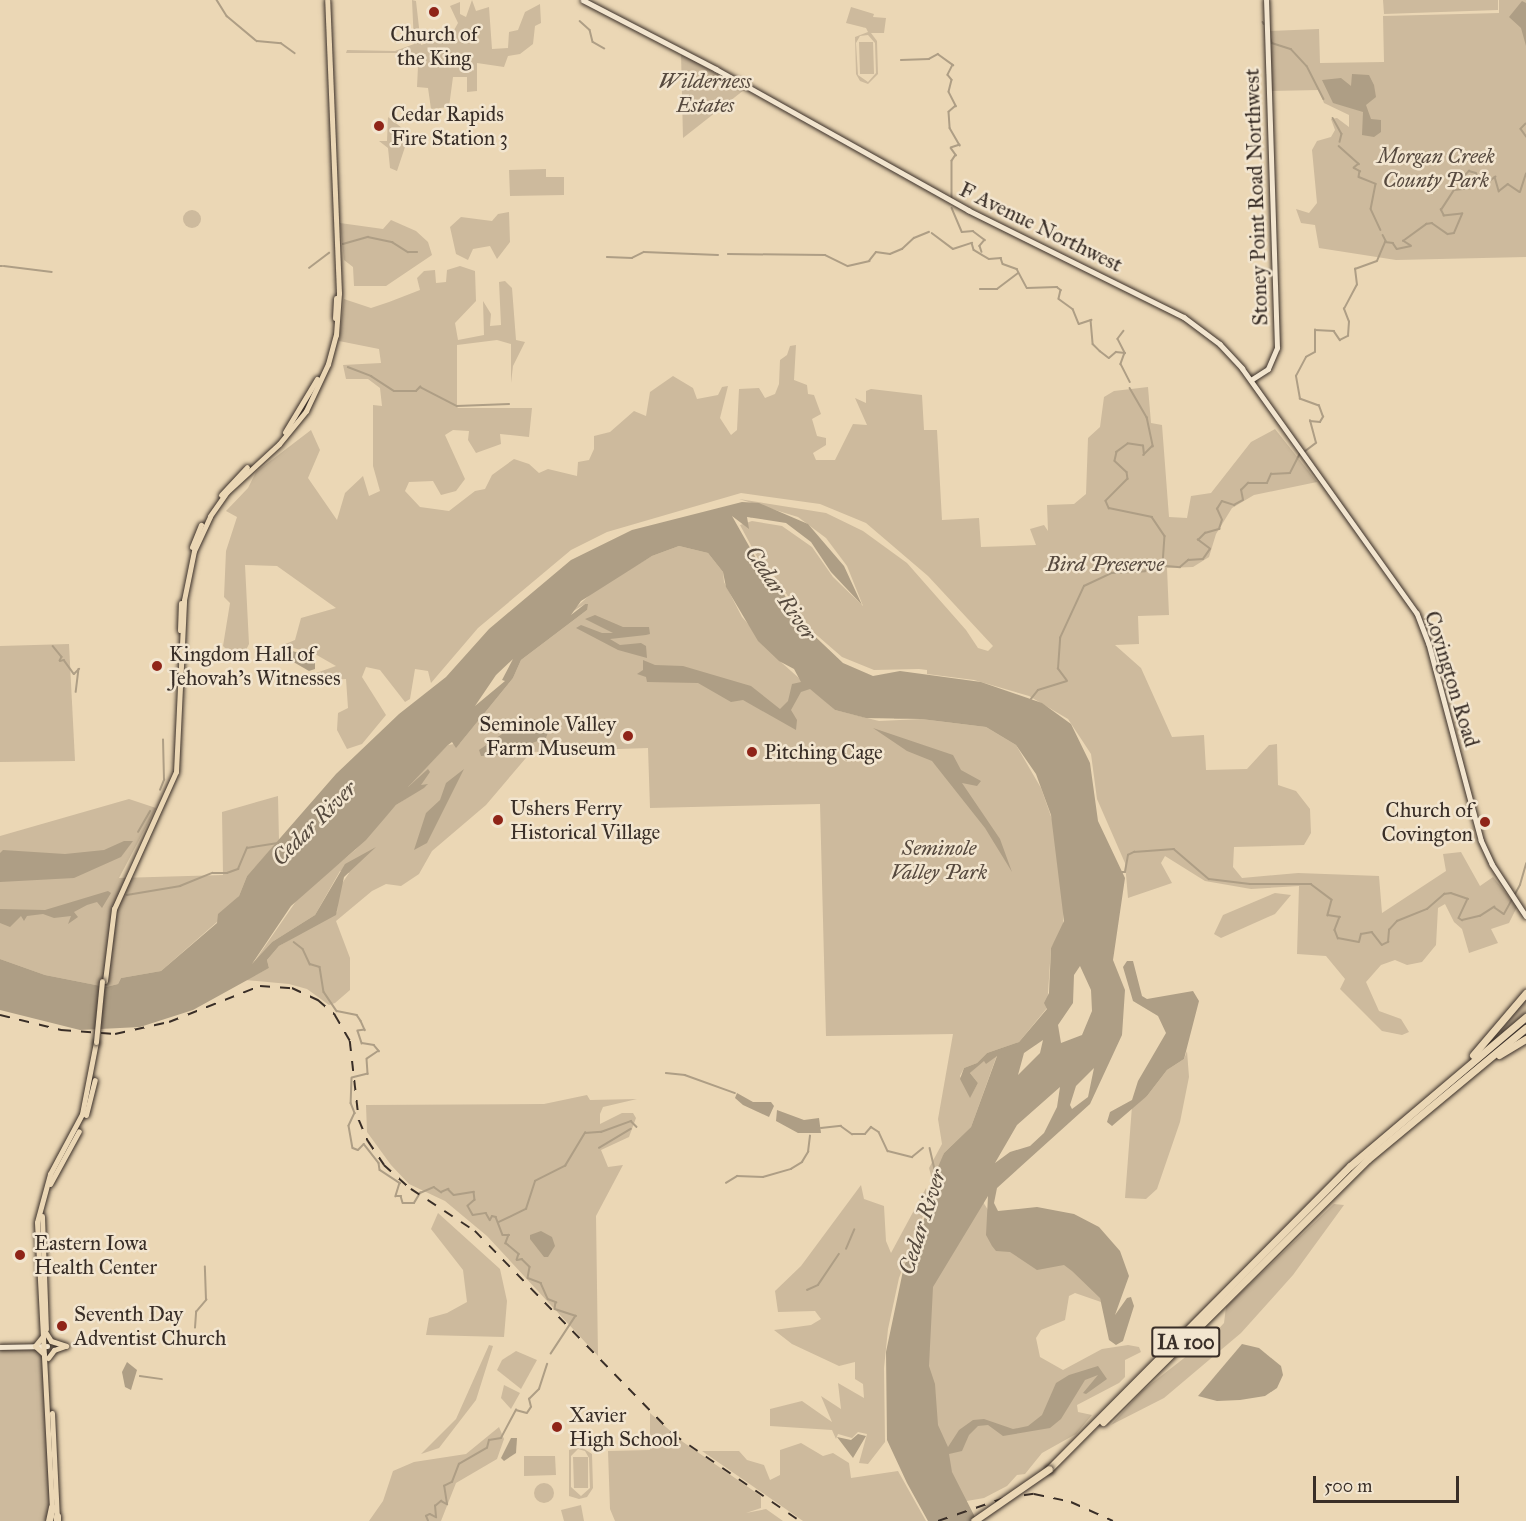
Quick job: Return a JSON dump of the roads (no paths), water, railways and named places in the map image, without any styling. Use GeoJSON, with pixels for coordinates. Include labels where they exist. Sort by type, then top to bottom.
{"type":"FeatureCollection","features":[{"type":"Feature","properties":{"kind":"highway"},"geometry":{"type":"LineString","coordinates":[[1450,1078],[1496,1032],[1526,993]]}},
{"type":"Feature","properties":{"kind":"highway","name":"IA 100"},"geometry":{"type":"LineString","coordinates":[[974,1521],[1050,1471],[1321,1195],[1450,1078],[1526,1017]]}},
{"type":"Feature","properties":{"kind":"highway","name":"IA 100"},"geometry":{"type":"LineString","coordinates":[[983,1521],[1050,1471],[1393,1137],[1526,1028]]}},
{"type":"Feature","properties":{"kind":"highway"},"geometry":{"type":"LineString","coordinates":[[1464,1078],[1526,1040]]}},
{"type":"Feature","properties":{"kind":"highway"},"geometry":{"type":"LineString","coordinates":[[52,1507],[54,1520]]}},
{"type":"Feature","properties":{"kind":"main road"},"geometry":{"type":"LineString","coordinates":[[46,1356],[66,1346],[51,1341],[45,1335],[41,1221],[49,1186],[88,1107],[98,1042],[111,908],[163,800],[175,758],[181,600],[189,556],[201,525],[225,489],[276,442],[310,396],[329,350],[334,327],[336,230],[327,0]]}},
{"type":"Feature","properties":{"kind":"main road","name":"F Avenue Northwest"},"geometry":{"type":"LineString","coordinates":[[583,0],[792,112],[959,206],[1184,317],[1220,344],[1251,380]]}},
{"type":"Feature","properties":{"kind":"main road","name":"Stoney Point Road Northwest"},"geometry":{"type":"LineString","coordinates":[[1251,380],[1268,369],[1277,348],[1266,0]]}},
{"type":"Feature","properties":{"kind":"main road","name":"Covington Road"},"geometry":{"type":"LineString","coordinates":[[1251,380],[1419,619],[1479,831],[1492,864],[1526,916]]}},
{"type":"Feature","properties":{"kind":"main road"},"geometry":{"type":"LineString","coordinates":[[52,1507],[46,1346],[37,1221],[48,1179],[68,1144],[85,1106],[98,1042]]}},
{"type":"Feature","properties":{"kind":"main road"},"geometry":{"type":"LineString","coordinates":[[66,1153],[68,1144]]}},
{"type":"Feature","properties":{"kind":"main road"},"geometry":{"type":"LineString","coordinates":[[34,1346],[45,1335]]}},
{"type":"Feature","properties":{"kind":"main road"},"geometry":{"type":"LineString","coordinates":[[34,1346],[46,1356],[57,1497],[54,1520]]}},
{"type":"Feature","properties":{"kind":"main road"},"geometry":{"type":"LineString","coordinates":[[0,1347],[46,1346]]}},
{"type":"Feature","properties":{"kind":"main road"},"geometry":{"type":"LineString","coordinates":[[50,1449],[57,1497]]}},
{"type":"Feature","properties":{"kind":"water"},"geometry":{"type":"Polygon","coordinates":[[[1522,1],[1526,3],[1526,46],[1521,28],[1509,17],[1522,1]]]}},
{"type":"Feature","properties":{"kind":"water"},"geometry":{"type":"Polygon","coordinates":[[[1352,74],[1369,75],[1374,85],[1376,97],[1366,105],[1371,119],[1381,120],[1381,132],[1374,137],[1362,135],[1363,112],[1333,103],[1322,80],[1341,78],[1351,86],[1352,74]]]}},
{"type":"Feature","properties":{"kind":"water","name":"Cedar River"},"geometry":{"type":"Polygon","coordinates":[[[742,502],[759,503],[808,524],[844,566],[862,605],[831,572],[811,542],[786,523],[747,517],[749,529],[732,516],[762,569],[782,591],[803,625],[843,663],[873,676],[900,671],[981,682],[1042,703],[1071,724],[1090,763],[1098,821],[1125,878],[1113,960],[1125,990],[1122,1035],[1090,1104],[997,1188],[994,1203],[998,1211],[1037,1207],[1074,1214],[1099,1227],[1120,1251],[1129,1276],[1115,1315],[1127,1298],[1131,1297],[1134,1306],[1123,1341],[1116,1345],[1109,1340],[1100,1298],[1072,1271],[1064,1265],[1037,1270],[1010,1252],[996,1251],[986,1235],[988,1196],[933,1287],[929,1366],[935,1384],[938,1425],[948,1447],[959,1430],[973,1420],[984,1419],[1013,1429],[1028,1426],[1042,1415],[1056,1383],[1069,1375],[1098,1366],[1107,1379],[1086,1394],[1083,1393],[1098,1375],[1085,1380],[1061,1419],[1050,1428],[1003,1436],[988,1425],[978,1426],[969,1435],[962,1451],[949,1454],[952,1472],[977,1521],[928,1521],[907,1483],[887,1440],[886,1352],[904,1266],[930,1205],[938,1167],[944,1153],[971,1127],[997,1056],[986,1064],[984,1061],[970,1073],[978,1083],[970,1098],[960,1079],[964,1068],[977,1063],[987,1053],[1019,1042],[1047,1009],[1044,1003],[1049,993],[1051,948],[1064,921],[1051,815],[1036,774],[1016,745],[986,727],[921,719],[866,718],[835,710],[810,689],[801,692],[791,710],[797,720],[796,730],[743,700],[731,702],[698,683],[647,682],[646,677],[637,674],[643,670],[643,660],[655,665],[683,666],[751,686],[780,709],[788,701],[792,684],[801,682],[794,669],[779,661],[758,641],[726,587],[723,572],[708,553],[679,546],[652,556],[581,601],[571,615],[585,604],[588,604],[587,610],[521,660],[513,678],[456,748],[452,742],[448,745],[408,787],[428,769],[430,772],[421,785],[428,784],[396,805],[366,840],[291,906],[252,964],[272,942],[315,915],[345,864],[376,847],[344,877],[336,915],[279,946],[267,960],[269,968],[193,1010],[140,1027],[80,1030],[0,1010],[0,959],[45,975],[106,987],[118,984],[121,978],[161,971],[217,923],[218,914],[239,896],[247,876],[336,774],[399,714],[446,677],[489,629],[571,560],[632,530],[742,502]],[[513,659],[496,675],[475,706],[505,681],[502,680],[513,659]],[[1080,966],[1074,975],[1073,1003],[1058,1025],[1061,1043],[1082,1035],[1092,1011],[1091,990],[1080,966]],[[1043,1040],[1024,1053],[1018,1075],[1040,1053],[1043,1040]],[[1094,1068],[1076,1086],[1070,1105],[1072,1109],[1088,1097],[1094,1068]],[[1060,1087],[1017,1125],[995,1163],[1010,1152],[1030,1146],[1044,1133],[1057,1107],[1060,1087]]]}},
{"type":"Feature","properties":{"kind":"water"},"geometry":{"type":"Polygon","coordinates":[[[595,615],[623,627],[649,627],[650,634],[610,639],[620,645],[641,643],[646,646],[647,658],[618,650],[576,628],[581,625],[602,633],[613,633],[585,619],[595,615]]]}},
{"type":"Feature","properties":{"kind":"water"},"geometry":{"type":"Polygon","coordinates":[[[283,649],[309,655],[315,662],[315,669],[309,671],[290,660],[280,651],[283,649]]]}},
{"type":"Feature","properties":{"kind":"water"},"geometry":{"type":"Polygon","coordinates":[[[512,718],[514,725],[535,719],[528,728],[548,732],[546,738],[499,755],[481,756],[479,750],[502,734],[512,718]]]}},
{"type":"Feature","properties":{"kind":"water"},"geometry":{"type":"Polygon","coordinates":[[[873,728],[953,755],[961,770],[981,781],[977,786],[962,783],[1000,839],[1012,872],[985,828],[932,761],[907,751],[873,728]]]}},
{"type":"Feature","properties":{"kind":"water"},"geometry":{"type":"Polygon","coordinates":[[[464,769],[427,843],[414,850],[426,813],[440,800],[446,783],[464,769]]]}},
{"type":"Feature","properties":{"kind":"water"},"geometry":{"type":"Polygon","coordinates":[[[124,841],[133,841],[121,857],[74,878],[0,882],[0,853],[3,850],[65,854],[104,850],[124,841]]]}},
{"type":"Feature","properties":{"kind":"water"},"geometry":{"type":"Polygon","coordinates":[[[108,891],[111,893],[102,908],[97,902],[87,905],[74,912],[78,917],[68,924],[71,916],[54,918],[43,914],[27,916],[24,921],[21,916],[10,927],[0,923],[0,909],[45,910],[108,891]]]}},
{"type":"Feature","properties":{"kind":"water"},"geometry":{"type":"Polygon","coordinates":[[[1127,961],[1133,961],[1142,996],[1147,999],[1193,991],[1199,1001],[1184,1059],[1167,1070],[1147,1096],[1112,1126],[1107,1122],[1110,1112],[1132,1100],[1138,1081],[1166,1033],[1158,1016],[1133,1001],[1123,967],[1127,961]]]}},
{"type":"Feature","properties":{"kind":"water"},"geometry":{"type":"Polygon","coordinates":[[[737,1093],[753,1102],[771,1102],[774,1106],[769,1117],[743,1105],[735,1098],[737,1093]]]}},
{"type":"Feature","properties":{"kind":"water"},"geometry":{"type":"Polygon","coordinates":[[[777,1110],[804,1120],[819,1118],[821,1133],[798,1133],[776,1121],[777,1110]]]}},
{"type":"Feature","properties":{"kind":"water"},"geometry":{"type":"Polygon","coordinates":[[[541,1231],[552,1237],[555,1246],[548,1257],[544,1257],[530,1239],[530,1235],[541,1231]]]}},
{"type":"Feature","properties":{"kind":"water"},"geometry":{"type":"Polygon","coordinates":[[[1242,1344],[1259,1348],[1281,1366],[1283,1375],[1277,1388],[1265,1396],[1240,1400],[1217,1401],[1198,1396],[1242,1344]]]}},
{"type":"Feature","properties":{"kind":"water"},"geometry":{"type":"Polygon","coordinates":[[[127,1362],[137,1370],[131,1390],[125,1387],[122,1372],[127,1362]]]}},
{"type":"Feature","properties":{"kind":"water"},"geometry":{"type":"Polygon","coordinates":[[[858,1434],[866,1436],[853,1458],[837,1437],[851,1440],[858,1434]]]}},
{"type":"Feature","properties":{"kind":"water"},"geometry":{"type":"Polygon","coordinates":[[[511,1438],[517,1438],[516,1453],[504,1461],[501,1458],[511,1438]]]}},
{"type":"Feature","properties":{"kind":"waterway"},"geometry":{"type":"LineString","coordinates":[[217,0],[227,16],[257,41],[281,43],[295,53]]}},
{"type":"Feature","properties":{"kind":"waterway"},"geometry":{"type":"LineString","coordinates":[[580,21],[590,30],[593,42],[604,48]]}},
{"type":"Feature","properties":{"kind":"waterway"},"geometry":{"type":"LineString","coordinates":[[1269,33],[1272,43],[1291,49],[1307,66],[1324,99]]}},
{"type":"Feature","properties":{"kind":"waterway"},"geometry":{"type":"LineString","coordinates":[[901,60],[929,59],[938,54],[953,65],[948,75],[952,80],[949,92],[956,106],[949,112],[950,128],[960,145],[951,148],[956,155],[952,161],[952,198]]}},
{"type":"Feature","properties":{"kind":"waterway"},"geometry":{"type":"LineString","coordinates":[[1333,118],[1342,134],[1340,142]]}},
{"type":"Feature","properties":{"kind":"waterway"},"geometry":{"type":"LineString","coordinates":[[1526,124],[1521,129],[1526,136]]}},
{"type":"Feature","properties":{"kind":"waterway"},"geometry":{"type":"LineString","coordinates":[[1339,146],[1359,164],[1354,168],[1360,171],[1359,177],[1376,184],[1371,209],[1381,230]]}},
{"type":"Feature","properties":{"kind":"waterway"},"geometry":{"type":"LineString","coordinates":[[1304,452],[1316,443],[1310,421],[1320,422],[1323,417],[1319,406],[1300,399],[1296,376],[1306,357],[1315,352],[1315,330],[1334,331],[1340,340],[1348,336],[1349,322],[1344,309],[1357,285],[1355,269],[1377,261],[1385,242],[1393,243],[1397,249],[1411,246],[1403,241],[1426,224],[1432,223],[1448,234],[1454,233],[1462,214],[1444,216],[1441,210],[1454,190],[1472,188],[1459,182],[1469,171],[1476,173],[1484,185],[1495,177],[1499,191],[1508,184],[1520,192],[1526,174]]}},
{"type":"Feature","properties":{"kind":"waterway"},"geometry":{"type":"LineString","coordinates":[[952,208],[962,232],[973,231],[985,240],[980,246],[982,252]]}},
{"type":"Feature","properties":{"kind":"waterway"},"geometry":{"type":"LineString","coordinates":[[728,254],[825,255],[848,266],[869,261],[876,252],[890,254],[902,249],[914,238],[929,232]]}},
{"type":"Feature","properties":{"kind":"waterway"},"geometry":{"type":"LineString","coordinates":[[932,233],[953,249],[972,243],[974,250],[989,259],[1001,258],[1003,264],[1017,269],[1027,288],[1057,287],[1061,290],[1059,299],[1073,309],[1079,324],[1091,320],[1093,344],[1100,351],[1109,358],[1116,352],[1125,353],[1121,364],[1130,382]]}},
{"type":"Feature","properties":{"kind":"waterway"},"geometry":{"type":"LineString","coordinates":[[1383,235],[1386,241]]}},
{"type":"Feature","properties":{"kind":"waterway"},"geometry":{"type":"LineString","coordinates":[[343,244],[368,237],[392,242],[408,252],[417,252]]}},
{"type":"Feature","properties":{"kind":"waterway"},"geometry":{"type":"LineString","coordinates":[[607,257],[632,258],[644,252],[718,255]]}},
{"type":"Feature","properties":{"kind":"waterway"},"geometry":{"type":"LineString","coordinates":[[309,268],[329,253]]}},
{"type":"Feature","properties":{"kind":"waterway"},"geometry":{"type":"LineString","coordinates":[[4,266],[52,272]]}},
{"type":"Feature","properties":{"kind":"waterway"},"geometry":{"type":"LineString","coordinates":[[980,289],[997,289],[1018,273]]}},
{"type":"Feature","properties":{"kind":"waterway"},"geometry":{"type":"LineString","coordinates":[[1124,331],[1118,339],[1125,353]]}},
{"type":"Feature","properties":{"kind":"waterway"},"geometry":{"type":"LineString","coordinates":[[348,367],[371,376],[394,391],[416,391],[420,387],[457,406],[509,404]]}},
{"type":"Feature","properties":{"kind":"waterway"},"geometry":{"type":"LineString","coordinates":[[1130,388],[1147,417],[1153,446],[1144,455],[1143,446],[1128,444],[1117,452],[1115,461],[1127,472],[1128,479],[1106,501],[1109,508],[1152,517],[1165,536],[1163,566]]}},
{"type":"Feature","properties":{"kind":"waterway"},"geometry":{"type":"LineString","coordinates":[[1031,699],[1038,690],[1067,681],[1058,669],[1060,638],[1084,586],[1112,573],[1145,571],[1156,565],[1180,567],[1188,560],[1203,559],[1210,549],[1198,540],[1205,533],[1219,529],[1222,520],[1217,509],[1222,501],[1234,505],[1243,500],[1241,490],[1248,483],[1267,483],[1271,474],[1290,473],[1300,453]]}},
{"type":"Feature","properties":{"kind":"waterway"},"geometry":{"type":"LineString","coordinates":[[53,646],[62,657],[60,661],[64,660],[74,674],[79,669],[76,692]]}},
{"type":"Feature","properties":{"kind":"waterway"},"geometry":{"type":"LineString","coordinates":[[160,790],[164,780],[163,740]]}},
{"type":"Feature","properties":{"kind":"waterway"},"geometry":{"type":"LineString","coordinates":[[138,832],[150,811]]}},
{"type":"Feature","properties":{"kind":"waterway","name":"Cedar River"},"geometry":{"type":"LineString","coordinates":[[127,895],[180,886],[213,873],[227,873],[238,869],[247,848],[278,843]]}},
{"type":"Feature","properties":{"kind":"waterway"},"geometry":{"type":"LineString","coordinates":[[1121,872],[1125,872],[1128,855],[1134,852],[1174,849],[1209,879],[1250,884],[1311,884],[1332,900],[1328,915],[1340,917],[1335,930],[1338,938],[1359,942],[1361,934],[1372,932],[1382,945],[1388,942],[1389,930],[1397,921],[1427,909],[1444,894],[1451,893],[1468,899],[1459,918],[1462,920],[1480,916],[1494,907],[1504,914],[1520,885],[1526,864]]}},
{"type":"Feature","properties":{"kind":"waterway"},"geometry":{"type":"LineString","coordinates":[[294,942],[303,949],[310,964],[320,967],[324,992],[337,1011],[357,1015],[365,1030],[358,1031],[362,1043],[374,1045],[379,1051],[367,1059],[368,1074],[352,1078],[351,1103],[355,1113],[349,1126],[353,1148],[358,1150],[364,1144],[379,1163],[380,1170],[400,1183],[396,1196],[401,1196],[403,1203],[414,1203],[420,1193],[434,1187],[441,1192],[448,1189],[454,1195],[474,1192],[475,1200],[468,1206],[473,1215],[486,1213],[490,1220],[492,1216],[496,1217],[503,1235],[509,1235],[506,1243],[519,1254],[517,1260],[522,1259],[530,1267],[528,1278],[541,1283],[548,1299],[556,1302],[555,1309],[576,1316],[551,1354]]}},
{"type":"Feature","properties":{"kind":"waterway"},"geometry":{"type":"LineString","coordinates":[[666,1073],[685,1075],[735,1093]]}},
{"type":"Feature","properties":{"kind":"waterway"},"geometry":{"type":"LineString","coordinates":[[499,1222],[526,1209],[535,1181],[565,1166],[585,1133],[601,1132],[631,1121],[637,1127]]}},
{"type":"Feature","properties":{"kind":"waterway"},"geometry":{"type":"LineString","coordinates":[[821,1128],[841,1126],[852,1134],[865,1134],[871,1127],[879,1132],[888,1151],[912,1157],[923,1148]]}},
{"type":"Feature","properties":{"kind":"waterway"},"geometry":{"type":"LineString","coordinates":[[599,1148],[631,1129]]}},
{"type":"Feature","properties":{"kind":"waterway"},"geometry":{"type":"LineString","coordinates":[[726,1183],[737,1176],[763,1177],[791,1169],[802,1162],[808,1152],[810,1136]]}},
{"type":"Feature","properties":{"kind":"waterway","name":"Cedar River"},"geometry":{"type":"LineString","coordinates":[[930,1148],[936,1175]]}},
{"type":"Feature","properties":{"kind":"waterway"},"geometry":{"type":"LineString","coordinates":[[846,1249],[854,1230]]}},
{"type":"Feature","properties":{"kind":"waterway"},"geometry":{"type":"LineString","coordinates":[[807,1290],[818,1285],[839,1254]]}},
{"type":"Feature","properties":{"kind":"waterway"},"geometry":{"type":"LineString","coordinates":[[195,1328],[196,1312],[206,1300],[205,1267]]}},
{"type":"Feature","properties":{"kind":"waterway"},"geometry":{"type":"LineString","coordinates":[[428,1521],[426,1516],[430,1514],[436,1517],[435,1506],[441,1501],[447,1504],[444,1486],[452,1482],[459,1464],[487,1448],[489,1440],[501,1438],[516,1410],[527,1413],[531,1407],[529,1399],[539,1389],[547,1364]]}},
{"type":"Feature","properties":{"kind":"waterway"},"geometry":{"type":"LineString","coordinates":[[140,1376],[162,1379]]}},
{"type":"Feature","properties":{"kind":"railway"},"geometry":{"type":"LineString","coordinates":[[0,1015],[61,1030],[115,1034],[169,1022],[260,986],[292,988],[318,1000],[335,1015],[350,1041],[359,1120],[368,1141],[384,1165],[411,1189],[475,1231],[673,1434],[800,1521]]}},
{"type":"Feature","properties":{"kind":"railway"},"geometry":{"type":"LineString","coordinates":[[938,1521],[1004,1498],[1034,1494],[1071,1502],[1113,1521]]}},
{"type":"Feature","properties":{"kind":"place","name":"Church of the King"},"geometry":{"type":"Point","coordinates":[434,12]}},
{"type":"Feature","properties":{"kind":"place","name":"Cedar Rapids Fire Station 3"},"geometry":{"type":"Point","coordinates":[379,126]}},
{"type":"Feature","properties":{"kind":"place","name":"Kingdom Hall of Jehovah's Witnesses"},"geometry":{"type":"Point","coordinates":[157,666]}},
{"type":"Feature","properties":{"kind":"place","name":"Seminole Valley Farm Museum"},"geometry":{"type":"Point","coordinates":[628,736]}},
{"type":"Feature","properties":{"kind":"place","name":"Pitching Cage"},"geometry":{"type":"Point","coordinates":[752,752]}},
{"type":"Feature","properties":{"kind":"place","name":"Ushers Ferry Historical Village"},"geometry":{"type":"Point","coordinates":[498,820]}},
{"type":"Feature","properties":{"kind":"place","name":"Church of Covington"},"geometry":{"type":"Point","coordinates":[1485,822]}},
{"type":"Feature","properties":{"kind":"place","name":"Eastern Iowa Health Center"},"geometry":{"type":"Point","coordinates":[20,1255]}},
{"type":"Feature","properties":{"kind":"place","name":"Seventh Day Adventist Church"},"geometry":{"type":"Point","coordinates":[62,1326]}},
{"type":"Feature","properties":{"kind":"place","name":"Xavier High School"},"geometry":{"type":"Point","coordinates":[557,1427]}},
{"type":"Feature","properties":{"kind":"park label","name":"Wilderness Estates"},"geometry":{"type":"Point","coordinates":[705,93]}},
{"type":"Feature","properties":{"kind":"park label","name":"Morgan Creek County Park"},"geometry":{"type":"Point","coordinates":[1436,168]}},
{"type":"Feature","properties":{"kind":"park label","name":"Bird Preserve"},"geometry":{"type":"Point","coordinates":[1105,564]}},
{"type":"Feature","properties":{"kind":"park label","name":"Seminole Valley Park"},"geometry":{"type":"Point","coordinates":[939,860]}}]}
